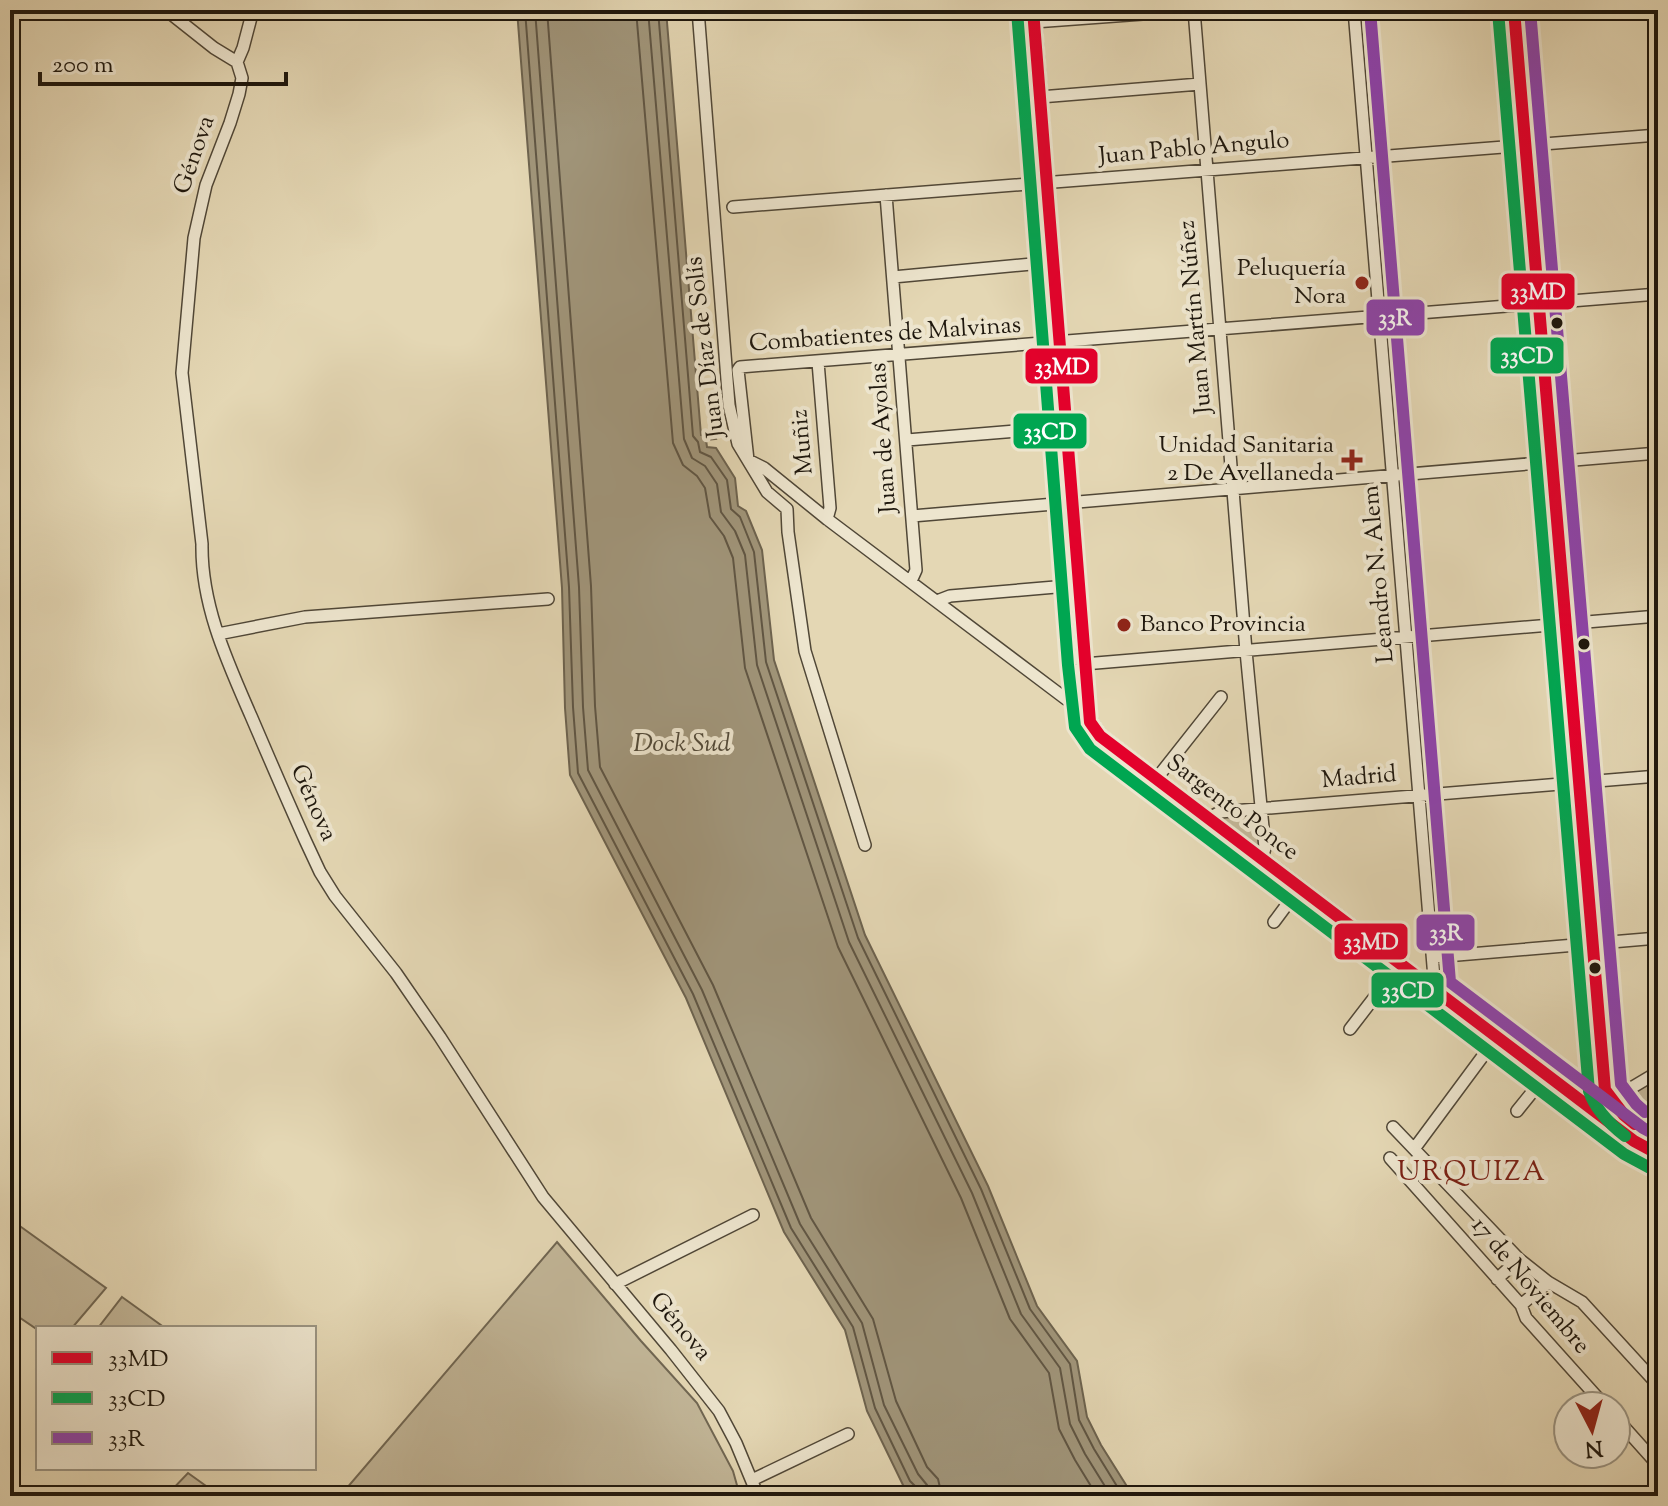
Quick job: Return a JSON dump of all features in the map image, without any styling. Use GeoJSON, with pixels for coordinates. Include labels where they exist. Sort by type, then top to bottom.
{"type":"FeatureCollection","features":[{"type":"Feature","properties":{"kind":"main road"},"geometry":{"type":"LineString","coordinates":[[1514,10],[1608,1095],[1658,1152]]}},
{"type":"Feature","properties":{"kind":"main road"},"geometry":{"type":"LineString","coordinates":[[1034,16],[1088,705]]}},
{"type":"Feature","properties":{"kind":"main road","name":"Sargento Ponce"},"geometry":{"type":"LineString","coordinates":[[1088,705],[1092,725],[1100,736],[1634,1141],[1658,1152]]}},
{"type":"Feature","properties":{"kind":"main road"},"geometry":{"type":"LineString","coordinates":[[1588,1106],[1608,1095]]}},
{"type":"Feature","properties":{"kind":"street"},"geometry":{"type":"LineString","coordinates":[[166,10],[237,62]]}},
{"type":"Feature","properties":{"kind":"street","name":"Génova"},"geometry":{"type":"LineString","coordinates":[[253,10],[237,62],[242,78],[239,94],[206,185],[194,238],[182,373],[202,544],[202,572],[218,634],[283,791],[328,886],[396,973],[543,1197],[719,1411],[758,1496]]}},
{"type":"Feature","properties":{"kind":"street","name":"Juan Díaz de Solís"},"geometry":{"type":"LineString","coordinates":[[698,10],[729,405],[738,444],[767,492],[787,509],[805,651],[865,845]]}},
{"type":"Feature","properties":{"kind":"street"},"geometry":{"type":"LineString","coordinates":[[1034,16],[1195,10]]}},
{"type":"Feature","properties":{"kind":"street","name":"Juan Martín Núñez"},"geometry":{"type":"LineString","coordinates":[[1195,10],[1232,490],[1265,848],[1262,859]]}},
{"type":"Feature","properties":{"kind":"street","name":"Leandro N. Alem"},"geometry":{"type":"LineString","coordinates":[[1354,10],[1435,990]]}},
{"type":"Feature","properties":{"kind":"street"},"geometry":{"type":"LineString","coordinates":[[1040,97],[1200,84]]}},
{"type":"Feature","properties":{"kind":"street","name":"Juan Pablo Angulo"},"geometry":{"type":"LineString","coordinates":[[733,207],[1658,135]]}},
{"type":"Feature","properties":{"kind":"street","name":"Juan de Ayolas"},"geometry":{"type":"LineString","coordinates":[[886,195],[916,570],[911,581]]}},
{"type":"Feature","properties":{"kind":"street"},"geometry":{"type":"LineString","coordinates":[[893,277],[1053,262]]}},
{"type":"Feature","properties":{"kind":"street","name":"Combatientes de Malvinas"},"geometry":{"type":"LineString","coordinates":[[748,460],[740,367],[1658,294]]}},
{"type":"Feature","properties":{"kind":"street","name":"Muñiz"},"geometry":{"type":"LineString","coordinates":[[818,362],[830,508],[827,519]]}},
{"type":"Feature","properties":{"kind":"street"},"geometry":{"type":"LineString","coordinates":[[907,440],[1065,427]]}},
{"type":"Feature","properties":{"kind":"street"},"geometry":{"type":"LineString","coordinates":[[912,516],[1658,453]]}},
{"type":"Feature","properties":{"kind":"street"},"geometry":{"type":"LineString","coordinates":[[748,460],[764,468],[1066,699],[1088,705]]}},
{"type":"Feature","properties":{"kind":"street"},"geometry":{"type":"LineString","coordinates":[[937,601],[950,596],[1079,585]]}},
{"type":"Feature","properties":{"kind":"street"},"geometry":{"type":"LineString","coordinates":[[218,634],[305,617],[548,599]]}},
{"type":"Feature","properties":{"kind":"street"},"geometry":{"type":"LineString","coordinates":[[1084,664],[1658,616]]}},
{"type":"Feature","properties":{"kind":"street"},"geometry":{"type":"LineString","coordinates":[[1157,778],[1221,697]]}},
{"type":"Feature","properties":{"kind":"street","name":"Madrid"},"geometry":{"type":"LineString","coordinates":[[1209,818],[1220,812],[1658,776]]}},
{"type":"Feature","properties":{"kind":"street"},"geometry":{"type":"LineString","coordinates":[[1274,922],[1300,887]]}},
{"type":"Feature","properties":{"kind":"street"},"geometry":{"type":"LineString","coordinates":[[1434,957],[1658,938]]}},
{"type":"Feature","properties":{"kind":"street"},"geometry":{"type":"LineString","coordinates":[[1350,1029],[1400,964]]}},
{"type":"Feature","properties":{"kind":"street"},"geometry":{"type":"LineString","coordinates":[[1414,1149],[1497,1037]]}},
{"type":"Feature","properties":{"kind":"street"},"geometry":{"type":"LineString","coordinates":[[1608,1095],[1658,1072]]}},
{"type":"Feature","properties":{"kind":"street"},"geometry":{"type":"LineString","coordinates":[[1517,1111],[1546,1075]]}},
{"type":"Feature","properties":{"kind":"street"},"geometry":{"type":"LineString","coordinates":[[1636,1125],[1658,1138]]}},
{"type":"Feature","properties":{"kind":"street"},"geometry":{"type":"LineString","coordinates":[[1393,1127],[1519,1259],[1548,1282],[1582,1302],[1658,1385]]}},
{"type":"Feature","properties":{"kind":"street"},"geometry":{"type":"LineString","coordinates":[[1634,1141],[1658,1168]]}},
{"type":"Feature","properties":{"kind":"street","name":"17 de Noviembre"},"geometry":{"type":"LineString","coordinates":[[1390,1158],[1521,1305],[1526,1318],[1591,1390]]}},
{"type":"Feature","properties":{"kind":"street"},"geometry":{"type":"LineString","coordinates":[[615,1284],[753,1215]]}},
{"type":"Feature","properties":{"kind":"street"},"geometry":{"type":"LineString","coordinates":[[1497,1279],[1519,1259]]}},
{"type":"Feature","properties":{"kind":"street"},"geometry":{"type":"LineString","coordinates":[[1521,1305],[1548,1282]]}},
{"type":"Feature","properties":{"kind":"street"},"geometry":{"type":"LineString","coordinates":[[752,1480],[848,1434]]}},
{"type":"Feature","properties":{"kind":"street"},"geometry":{"type":"LineString","coordinates":[[1632,1436],[1658,1465]]}},
{"type":"Feature","properties":{"kind":"shaded area"},"geometry":{"type":"Polygon","coordinates":[[[1261,809],[1265,853],[1209,819],[1261,809]]]}},
{"type":"Feature","properties":{"kind":"shaded area"},"geometry":{"type":"Polygon","coordinates":[[[1658,1079],[1658,1128],[1626,1101],[1628,1096],[1658,1079]]]}},
{"type":"Feature","properties":{"kind":"shaded area"},"geometry":{"type":"Polygon","coordinates":[[[10,1219],[106,1288],[74,1326],[36,1326],[36,1329],[10,1311],[10,1219]]]}},
{"type":"Feature","properties":{"kind":"shaded area"},"geometry":{"type":"Polygon","coordinates":[[[557,1242],[697,1403],[733,1471],[740,1496],[340,1496],[557,1242]]]}},
{"type":"Feature","properties":{"kind":"shaded area"},"geometry":{"type":"Polygon","coordinates":[[[122,1297],[162,1326],[100,1326],[122,1297]]]}},
{"type":"Feature","properties":{"kind":"shaded area"},"geometry":{"type":"Polygon","coordinates":[[[188,1473],[220,1496],[166,1496],[188,1473]]]}},
{"type":"Feature","properties":{"kind":"water","name":"Dock Sud"},"geometry":{"type":"Polygon","coordinates":[[[517,10],[666,10],[701,435],[714,434],[716,439],[706,440],[707,447],[716,448],[735,478],[738,506],[746,511],[762,550],[774,660],[865,935],[988,1186],[1037,1306],[1077,1361],[1087,1417],[1133,1496],[916,1496],[904,1487],[867,1411],[845,1330],[784,1232],[686,998],[570,775],[562,588],[517,10]]]}},
{"type":"Feature","properties":{"kind":"transit line","name":"33MD"},"geometry":{"type":"LineString","coordinates":[[1033,10],[1090,722],[1100,736],[1634,1141],[1658,1154]]}},
{"type":"Feature","properties":{"kind":"transit line","name":"33R"},"geometry":{"type":"LineString","coordinates":[[1370,10],[1450,982],[1643,1128],[1658,1136]]}},
{"type":"Feature","properties":{"kind":"transit line","name":"33MD"},"geometry":{"type":"LineString","coordinates":[[1514,10],[1605,1090],[1635,1124]]}},
{"type":"Feature","properties":{"kind":"transit line","name":"33R"},"geometry":{"type":"LineString","coordinates":[[1530,10],[1621,1084],[1645,1112]]}},
{"type":"Feature","properties":{"kind":"transit line","name":"33CD"},"geometry":{"type":"LineString","coordinates":[[1017,11],[1075,727],[1090,749],[1624,1154],[1650,1168]]}},
{"type":"Feature","properties":{"kind":"transit line","name":"33CD"},"geometry":{"type":"LineString","coordinates":[[1498,11],[1589,1091],[1604,1116],[1625,1136]]}},
{"type":"Feature","properties":{"kind":"place","name":"Peluquería Nora"},"geometry":{"type":"Point","coordinates":[1362,283]}},
{"type":"Feature","properties":{"kind":"place","name":"Unidad Sanitaria 2 De Avellaneda"},"geometry":{"type":"Point","coordinates":[1352,460]}},
{"type":"Feature","properties":{"kind":"place","name":"Banco Provincia"},"geometry":{"type":"Point","coordinates":[1124,625]}},
{"type":"Feature","properties":{"kind":"district","name":"URQUIZA"},"geometry":{"type":"Point","coordinates":[1472,1173]}}]}
